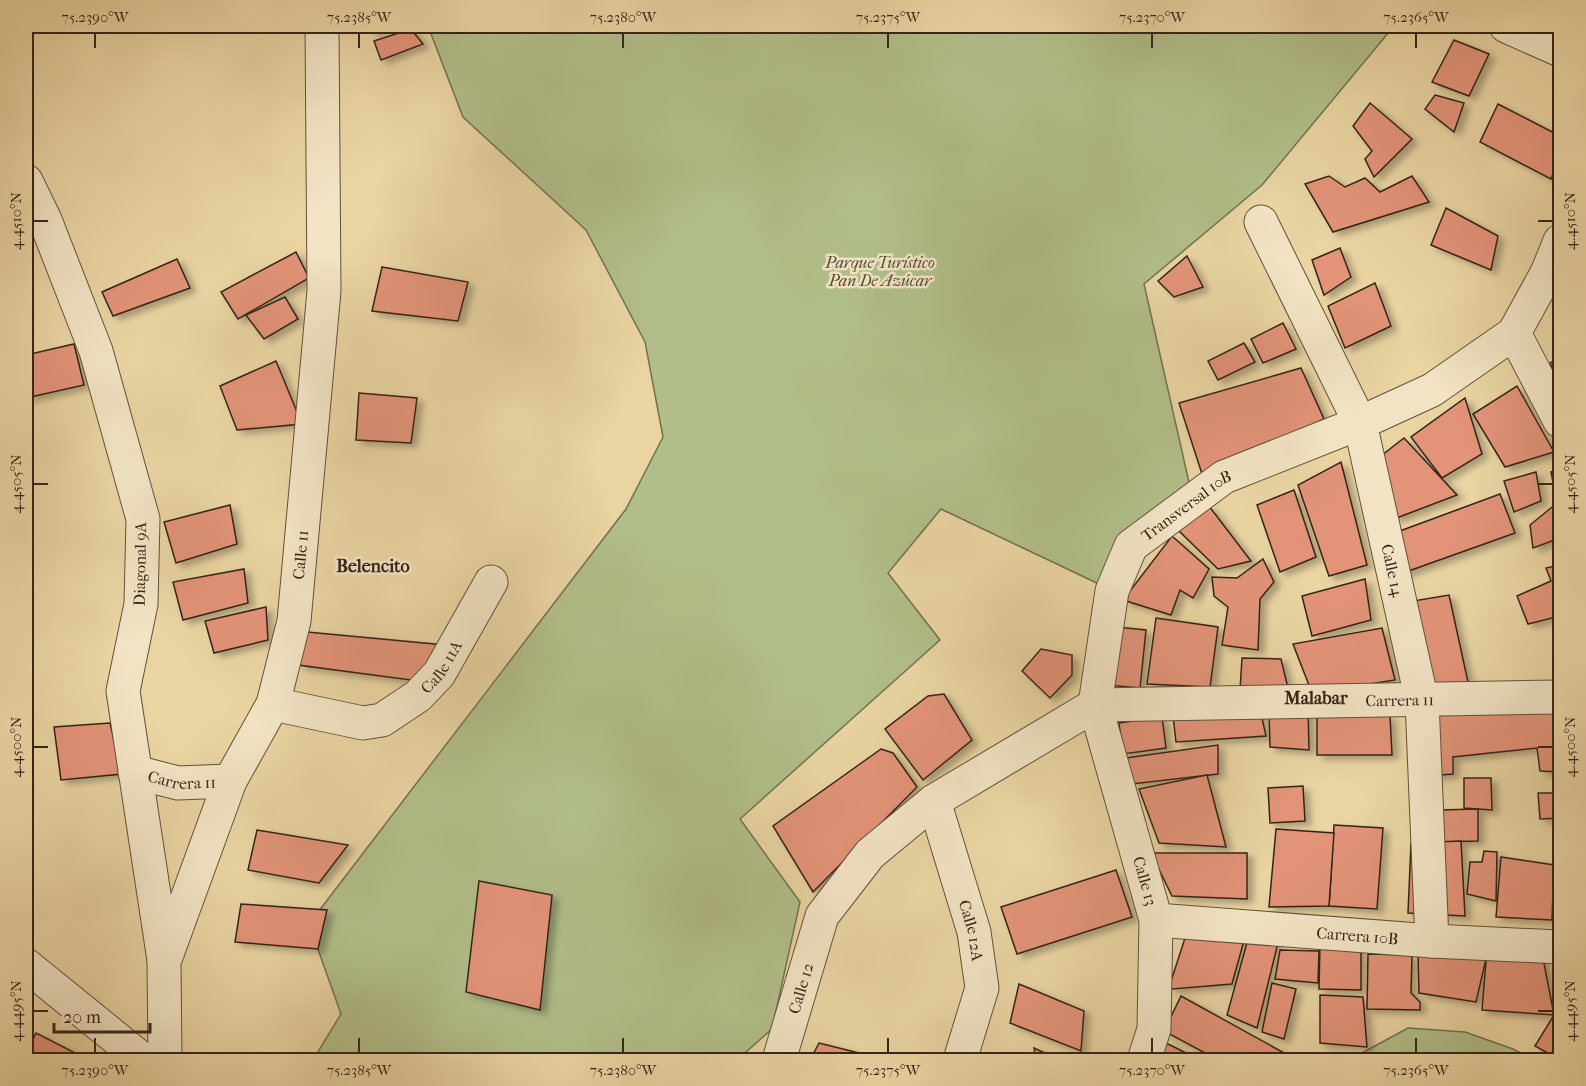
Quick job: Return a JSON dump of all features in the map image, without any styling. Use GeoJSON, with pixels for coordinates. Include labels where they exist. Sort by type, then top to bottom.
{"type":"FeatureCollection","features":[{"type":"Feature","properties":{"kind":"street","name":"Calle 11"},"geometry":{"type":"LineString","coordinates":[[165,1060],[164,962],[230,781],[273,704],[294,621],[324,291],[322,26]]}},
{"type":"Feature","properties":{"kind":"street"},"geometry":{"type":"LineString","coordinates":[[1506,26],[1560,50]]}},
{"type":"Feature","properties":{"kind":"street","name":"Diagonal 9A"},"geometry":{"type":"LineString","coordinates":[[26,181],[35,221],[96,351],[143,519],[141,603],[123,691],[164,962]]}},
{"type":"Feature","properties":{"kind":"street","name":"Calle 14"},"geometry":{"type":"LineString","coordinates":[[1262,222],[1360,423],[1422,701],[1432,941]]}},
{"type":"Feature","properties":{"kind":"street","name":"Transversal 10B"},"geometry":{"type":"LineString","coordinates":[[1095,705],[1112,591],[1131,546],[1224,477],[1360,423],[1432,390],[1514,333],[1547,273],[1560,241]]}},
{"type":"Feature","properties":{"kind":"street"},"geometry":{"type":"LineString","coordinates":[[1514,333],[1560,421]]}},
{"type":"Feature","properties":{"kind":"street","name":"Calle 11A"},"geometry":{"type":"LineString","coordinates":[[273,704],[363,723],[382,720],[418,696],[439,674],[491,582]]}},
{"type":"Feature","properties":{"kind":"street","name":"Carrera 11"},"geometry":{"type":"LineString","coordinates":[[1095,705],[1560,697]]}},
{"type":"Feature","properties":{"kind":"street"},"geometry":{"type":"LineString","coordinates":[[934,801],[1095,705]]}},
{"type":"Feature","properties":{"kind":"street","name":"Calle 13"},"geometry":{"type":"LineString","coordinates":[[1095,705],[1156,920],[1154,1029],[1144,1060]]}},
{"type":"Feature","properties":{"kind":"street","name":"Carrera 11"},"geometry":{"type":"LineString","coordinates":[[135,772],[178,783],[230,781]]}},
{"type":"Feature","properties":{"kind":"street","name":"Calle 12"},"geometry":{"type":"LineString","coordinates":[[779,1060],[822,916],[870,854],[934,801]]}},
{"type":"Feature","properties":{"kind":"street","name":"Calle 12A"},"geometry":{"type":"LineString","coordinates":[[934,801],[974,932],[982,988],[960,1060]]}},
{"type":"Feature","properties":{"kind":"street","name":"Carrera 10B"},"geometry":{"type":"LineString","coordinates":[[1156,920],[1432,941],[1560,947]]}},
{"type":"Feature","properties":{"kind":"street"},"geometry":{"type":"LineString","coordinates":[[26,965],[143,1060]]}},
{"type":"Feature","properties":{"kind":"green space","name":"Parque Turístico Pan De Azúcar"},"geometry":{"type":"Polygon","coordinates":[[[428,26],[1394,26],[1262,185],[1144,284],[1191,491],[1101,585],[941,509],[888,573],[940,640],[740,819],[800,902],[772,1029],[737,1060],[313,1060],[341,1014],[309,924],[626,509],[663,437],[645,342],[586,230],[463,117],[428,26]]]}},
{"type":"Feature","properties":{"kind":"green space"},"geometry":{"type":"Polygon","coordinates":[[[1408,1028],[1465,1032],[1513,1049],[1534,1060],[1349,1060],[1408,1028]]]}},
{"type":"Feature","properties":{"kind":"building"},"geometry":{"type":"Polygon","coordinates":[[[370,26],[400,26],[372,33],[370,26]]]}},
{"type":"Feature","properties":{"kind":"building"},"geometry":{"type":"Polygon","coordinates":[[[411,29],[423,44],[381,60],[374,41],[411,29]]]}},
{"type":"Feature","properties":{"kind":"building"},"geometry":{"type":"Polygon","coordinates":[[[1454,40],[1489,54],[1469,96],[1432,82],[1454,40]]]}},
{"type":"Feature","properties":{"kind":"building"},"geometry":{"type":"Polygon","coordinates":[[[1435,95],[1464,103],[1454,132],[1425,109],[1435,95]]]}},
{"type":"Feature","properties":{"kind":"building"},"geometry":{"type":"Polygon","coordinates":[[[1370,103],[1412,139],[1374,177],[1365,159],[1372,151],[1353,126],[1370,103]]]}},
{"type":"Feature","properties":{"kind":"building"},"geometry":{"type":"Polygon","coordinates":[[[1498,104],[1560,136],[1560,158],[1551,179],[1480,142],[1498,104]]]}},
{"type":"Feature","properties":{"kind":"building"},"geometry":{"type":"Polygon","coordinates":[[[1329,176],[1345,187],[1365,178],[1380,192],[1412,176],[1429,202],[1333,232],[1305,184],[1329,176]]]}},
{"type":"Feature","properties":{"kind":"building"},"geometry":{"type":"Polygon","coordinates":[[[1446,208],[1498,236],[1491,270],[1431,245],[1446,208]]]}},
{"type":"Feature","properties":{"kind":"building"},"geometry":{"type":"Polygon","coordinates":[[[1340,248],[1351,277],[1324,295],[1312,260],[1340,248]]]}},
{"type":"Feature","properties":{"kind":"building"},"geometry":{"type":"Polygon","coordinates":[[[296,252],[309,278],[238,319],[221,292],[296,252]]]}},
{"type":"Feature","properties":{"kind":"building"},"geometry":{"type":"Polygon","coordinates":[[[1187,256],[1203,287],[1174,297],[1158,281],[1187,256]]]}},
{"type":"Feature","properties":{"kind":"building"},"geometry":{"type":"Polygon","coordinates":[[[177,259],[190,288],[113,316],[102,292],[177,259]]]}},
{"type":"Feature","properties":{"kind":"building"},"geometry":{"type":"Polygon","coordinates":[[[382,267],[468,282],[458,321],[372,311],[382,267]]]}},
{"type":"Feature","properties":{"kind":"building"},"geometry":{"type":"Polygon","coordinates":[[[1375,283],[1391,326],[1345,348],[1328,306],[1375,283]]]}},
{"type":"Feature","properties":{"kind":"building"},"geometry":{"type":"Polygon","coordinates":[[[285,297],[298,319],[264,339],[246,315],[285,297]]]}},
{"type":"Feature","properties":{"kind":"building"},"geometry":{"type":"Polygon","coordinates":[[[1283,323],[1296,349],[1263,363],[1251,339],[1283,323]]]}},
{"type":"Feature","properties":{"kind":"building"},"geometry":{"type":"Polygon","coordinates":[[[1244,343],[1255,362],[1218,380],[1208,361],[1244,343]]]}},
{"type":"Feature","properties":{"kind":"building"},"geometry":{"type":"Polygon","coordinates":[[[74,344],[84,385],[26,398],[26,355],[74,344]]]}},
{"type":"Feature","properties":{"kind":"building"},"geometry":{"type":"Polygon","coordinates":[[[1560,357],[1560,389],[1550,363],[1560,357]]]}},
{"type":"Feature","properties":{"kind":"building"},"geometry":{"type":"Polygon","coordinates":[[[276,361],[302,424],[237,430],[220,386],[276,361]]]}},
{"type":"Feature","properties":{"kind":"building"},"geometry":{"type":"Polygon","coordinates":[[[1301,368],[1324,419],[1203,477],[1179,403],[1301,368]]]}},
{"type":"Feature","properties":{"kind":"building"},"geometry":{"type":"Polygon","coordinates":[[[1517,386],[1554,452],[1505,467],[1473,414],[1517,386]]]}},
{"type":"Feature","properties":{"kind":"building"},"geometry":{"type":"Polygon","coordinates":[[[359,393],[417,398],[411,443],[356,440],[359,393]]]}},
{"type":"Feature","properties":{"kind":"building"},"geometry":{"type":"Polygon","coordinates":[[[1465,398],[1482,454],[1442,478],[1411,437],[1465,398]]]}},
{"type":"Feature","properties":{"kind":"building"},"geometry":{"type":"Polygon","coordinates":[[[1404,438],[1457,495],[1394,519],[1377,459],[1404,438]]]}},
{"type":"Feature","properties":{"kind":"building"},"geometry":{"type":"Polygon","coordinates":[[[1341,462],[1367,565],[1329,576],[1298,485],[1341,462]]]}},
{"type":"Feature","properties":{"kind":"building"},"geometry":{"type":"Polygon","coordinates":[[[1560,468],[1560,538],[1533,548],[1530,525],[1557,503],[1551,472],[1560,468]]]}},
{"type":"Feature","properties":{"kind":"building"},"geometry":{"type":"Polygon","coordinates":[[[1536,472],[1541,501],[1514,512],[1504,481],[1536,472]]]}},
{"type":"Feature","properties":{"kind":"building"},"geometry":{"type":"Polygon","coordinates":[[[1294,490],[1316,557],[1280,572],[1257,505],[1294,490]]]}},
{"type":"Feature","properties":{"kind":"building"},"geometry":{"type":"Polygon","coordinates":[[[1500,494],[1515,533],[1403,573],[1389,535],[1500,494]]]}},
{"type":"Feature","properties":{"kind":"building"},"geometry":{"type":"Polygon","coordinates":[[[230,505],[237,544],[176,563],[164,522],[230,505]]]}},
{"type":"Feature","properties":{"kind":"building"},"geometry":{"type":"Polygon","coordinates":[[[1209,506],[1251,561],[1218,569],[1179,531],[1209,506]]]}},
{"type":"Feature","properties":{"kind":"building"},"geometry":{"type":"Polygon","coordinates":[[[1172,536],[1209,569],[1193,598],[1180,590],[1171,615],[1123,600],[1172,536]]]}},
{"type":"Feature","properties":{"kind":"building"},"geometry":{"type":"Polygon","coordinates":[[[1263,559],[1274,582],[1260,599],[1258,650],[1222,645],[1228,607],[1214,596],[1212,577],[1237,578],[1263,559]]]}},
{"type":"Feature","properties":{"kind":"building"},"geometry":{"type":"Polygon","coordinates":[[[1560,565],[1560,616],[1528,624],[1517,596],[1551,581],[1546,568],[1560,565]]]}},
{"type":"Feature","properties":{"kind":"building"},"geometry":{"type":"Polygon","coordinates":[[[244,569],[248,603],[183,620],[173,582],[244,569]]]}},
{"type":"Feature","properties":{"kind":"building"},"geometry":{"type":"Polygon","coordinates":[[[1365,579],[1371,620],[1312,636],[1302,596],[1365,579]]]}},
{"type":"Feature","properties":{"kind":"building"},"geometry":{"type":"Polygon","coordinates":[[[1449,595],[1468,682],[1415,690],[1395,604],[1449,595]]]}},
{"type":"Feature","properties":{"kind":"building"},"geometry":{"type":"Polygon","coordinates":[[[266,607],[268,640],[214,653],[205,621],[266,607]]]}},
{"type":"Feature","properties":{"kind":"building"},"geometry":{"type":"Polygon","coordinates":[[[1156,618],[1218,627],[1210,687],[1147,684],[1156,618]]]}},
{"type":"Feature","properties":{"kind":"building"},"geometry":{"type":"Polygon","coordinates":[[[1116,627],[1146,630],[1140,688],[1108,685],[1116,627]]]}},
{"type":"Feature","properties":{"kind":"building"},"geometry":{"type":"Polygon","coordinates":[[[1382,628],[1395,680],[1312,693],[1293,644],[1382,628]]]}},
{"type":"Feature","properties":{"kind":"building"},"geometry":{"type":"Polygon","coordinates":[[[307,632],[445,645],[426,682],[298,665],[307,632]]]}},
{"type":"Feature","properties":{"kind":"building"},"geometry":{"type":"Polygon","coordinates":[[[1041,649],[1072,655],[1072,675],[1050,698],[1022,671],[1041,649]]]}},
{"type":"Feature","properties":{"kind":"building"},"geometry":{"type":"Polygon","coordinates":[[[1242,658],[1281,659],[1288,688],[1240,690],[1242,658]]]}},
{"type":"Feature","properties":{"kind":"building"},"geometry":{"type":"Polygon","coordinates":[[[944,694],[972,740],[923,780],[885,729],[928,696],[944,694]]]}},
{"type":"Feature","properties":{"kind":"building"},"geometry":{"type":"Polygon","coordinates":[[[1560,707],[1560,772],[1540,771],[1537,748],[1453,757],[1453,774],[1415,777],[1418,709],[1560,707]]]}},
{"type":"Feature","properties":{"kind":"building"},"geometry":{"type":"Polygon","coordinates":[[[1308,708],[1309,750],[1270,747],[1269,711],[1308,708]]]}},
{"type":"Feature","properties":{"kind":"building"},"geometry":{"type":"Polygon","coordinates":[[[1260,709],[1266,736],[1176,742],[1173,716],[1260,709]]]}},
{"type":"Feature","properties":{"kind":"building"},"geometry":{"type":"Polygon","coordinates":[[[1317,709],[1390,716],[1392,755],[1317,755],[1317,709]]]}},
{"type":"Feature","properties":{"kind":"building"},"geometry":{"type":"Polygon","coordinates":[[[1162,717],[1166,748],[1123,754],[1119,723],[1162,717]]]}},
{"type":"Feature","properties":{"kind":"building"},"geometry":{"type":"Polygon","coordinates":[[[110,723],[122,774],[61,780],[54,727],[110,723]]]}},
{"type":"Feature","properties":{"kind":"building"},"geometry":{"type":"Polygon","coordinates":[[[1218,745],[1218,774],[1132,784],[1126,758],[1218,745]]]}},
{"type":"Feature","properties":{"kind":"building"},"geometry":{"type":"Polygon","coordinates":[[[881,749],[893,753],[917,787],[813,892],[773,826],[881,749]]]}},
{"type":"Feature","properties":{"kind":"building"},"geometry":{"type":"Polygon","coordinates":[[[1207,775],[1226,847],[1159,843],[1139,789],[1207,775]]]}},
{"type":"Feature","properties":{"kind":"building"},"geometry":{"type":"Polygon","coordinates":[[[1464,778],[1491,778],[1492,810],[1464,808],[1464,778]]]}},
{"type":"Feature","properties":{"kind":"building"},"geometry":{"type":"Polygon","coordinates":[[[1303,786],[1305,821],[1270,823],[1268,788],[1303,786]]]}},
{"type":"Feature","properties":{"kind":"building"},"geometry":{"type":"Polygon","coordinates":[[[1538,793],[1560,793],[1560,818],[1540,819],[1538,793]]]}},
{"type":"Feature","properties":{"kind":"building"},"geometry":{"type":"Polygon","coordinates":[[[1478,809],[1478,841],[1439,842],[1439,810],[1478,809]]]}},
{"type":"Feature","properties":{"kind":"building"},"geometry":{"type":"Polygon","coordinates":[[[1334,825],[1383,828],[1377,909],[1329,906],[1334,825]]]}},
{"type":"Feature","properties":{"kind":"building"},"geometry":{"type":"Polygon","coordinates":[[[1276,829],[1334,833],[1329,906],[1269,907],[1276,829]]]}},
{"type":"Feature","properties":{"kind":"building"},"geometry":{"type":"Polygon","coordinates":[[[257,830],[348,845],[319,883],[248,870],[257,830]]]}},
{"type":"Feature","properties":{"kind":"building"},"geometry":{"type":"Polygon","coordinates":[[[1461,841],[1465,916],[1408,913],[1411,843],[1461,841]]]}},
{"type":"Feature","properties":{"kind":"building"},"geometry":{"type":"Polygon","coordinates":[[[1484,851],[1497,852],[1496,901],[1467,894],[1470,862],[1482,862],[1484,851]]]}},
{"type":"Feature","properties":{"kind":"building"},"geometry":{"type":"Polygon","coordinates":[[[1151,853],[1247,853],[1247,899],[1172,896],[1151,853]]]}},
{"type":"Feature","properties":{"kind":"building"},"geometry":{"type":"Polygon","coordinates":[[[1501,857],[1554,865],[1552,920],[1496,917],[1501,857]]]}},
{"type":"Feature","properties":{"kind":"building"},"geometry":{"type":"Polygon","coordinates":[[[1116,870],[1132,917],[1017,954],[1001,907],[1116,870]]]}},
{"type":"Feature","properties":{"kind":"building"},"geometry":{"type":"Polygon","coordinates":[[[479,881],[552,895],[540,1010],[466,992],[479,881]]]}},
{"type":"Feature","properties":{"kind":"building"},"geometry":{"type":"Polygon","coordinates":[[[241,904],[327,910],[318,949],[235,942],[241,904]]]}},
{"type":"Feature","properties":{"kind":"building"},"geometry":{"type":"Polygon","coordinates":[[[1186,935],[1245,937],[1232,984],[1172,989],[1160,974],[1172,978],[1186,935]]]}},
{"type":"Feature","properties":{"kind":"building"},"geometry":{"type":"Polygon","coordinates":[[[1248,939],[1278,943],[1257,1028],[1227,1015],[1248,939]]]}},
{"type":"Feature","properties":{"kind":"building"},"geometry":{"type":"Polygon","coordinates":[[[1320,944],[1361,945],[1361,990],[1319,989],[1320,944]]]}},
{"type":"Feature","properties":{"kind":"building"},"geometry":{"type":"Polygon","coordinates":[[[1487,949],[1542,953],[1554,1015],[1482,1010],[1487,949]]]}},
{"type":"Feature","properties":{"kind":"building"},"geometry":{"type":"Polygon","coordinates":[[[1280,950],[1319,951],[1318,983],[1275,979],[1280,950]]]}},
{"type":"Feature","properties":{"kind":"building"},"geometry":{"type":"Polygon","coordinates":[[[1418,953],[1486,959],[1476,1002],[1419,993],[1418,953]]]}},
{"type":"Feature","properties":{"kind":"building"},"geometry":{"type":"Polygon","coordinates":[[[1368,954],[1412,955],[1411,993],[1420,1002],[1420,1010],[1367,1009],[1368,954]]]}},
{"type":"Feature","properties":{"kind":"building"},"geometry":{"type":"Polygon","coordinates":[[[1560,968],[1560,1005],[1557,1004],[1560,968]]]}},
{"type":"Feature","properties":{"kind":"building"},"geometry":{"type":"Polygon","coordinates":[[[1272,983],[1296,989],[1284,1039],[1262,1032],[1272,983]]]}},
{"type":"Feature","properties":{"kind":"building"},"geometry":{"type":"Polygon","coordinates":[[[1019,984],[1084,1011],[1081,1051],[1010,1023],[1019,984]]]}},
{"type":"Feature","properties":{"kind":"building"},"geometry":{"type":"Polygon","coordinates":[[[1320,995],[1363,997],[1367,1047],[1320,1043],[1320,995]]]}},
{"type":"Feature","properties":{"kind":"building"},"geometry":{"type":"Polygon","coordinates":[[[1181,996],[1295,1059],[1218,1060],[1164,1031],[1181,996]]]}},
{"type":"Feature","properties":{"kind":"building"},"geometry":{"type":"Polygon","coordinates":[[[1554,1015],[1560,1018],[1560,1060],[1535,1046],[1554,1015]]]}},
{"type":"Feature","properties":{"kind":"building"},"geometry":{"type":"Polygon","coordinates":[[[36,1033],[85,1058],[84,1060],[26,1060],[26,1054],[36,1033]]]}},
{"type":"Feature","properties":{"kind":"building"},"geometry":{"type":"Polygon","coordinates":[[[819,1043],[887,1060],[810,1060],[819,1043]]]}},
{"type":"Feature","properties":{"kind":"building"},"geometry":{"type":"Polygon","coordinates":[[[1166,1043],[1200,1060],[1160,1060],[1166,1043]]]}},
{"type":"Feature","properties":{"kind":"building"},"geometry":{"type":"Polygon","coordinates":[[[1034,1048],[1060,1060],[1036,1060],[1034,1048]]]}},
{"type":"Feature","properties":{"kind":"district","name":"Belencito"},"geometry":{"type":"Point","coordinates":[373,566]}},
{"type":"Feature","properties":{"kind":"district","name":"Malabar"},"geometry":{"type":"Point","coordinates":[1316,698]}}]}
